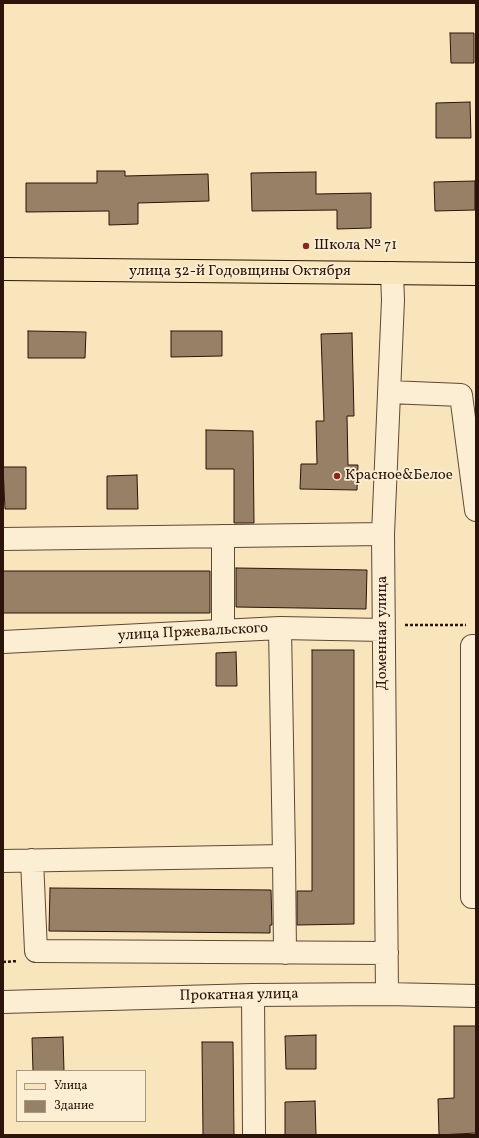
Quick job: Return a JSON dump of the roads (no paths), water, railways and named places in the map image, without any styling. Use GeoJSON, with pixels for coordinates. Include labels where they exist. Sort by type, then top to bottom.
{"type":"FeatureCollection","features":[{"type":"Feature","properties":{"kind":"main road","name":"улица 32-й Годовщины Октября"},"geometry":{"type":"LineString","coordinates":[[3,269],[476,274]]}},
{"type":"Feature","properties":{"kind":"street","name":"Доменная улица"},"geometry":{"type":"LineString","coordinates":[[387,994],[383,534],[393,300],[392,272]]}},
{"type":"Feature","properties":{"kind":"street"},"geometry":{"type":"LineString","coordinates":[[389,392],[468,394],[476,510]]}},
{"type":"Feature","properties":{"kind":"street"},"geometry":{"type":"LineString","coordinates":[[3,539],[383,534]]}},
{"type":"Feature","properties":{"kind":"street"},"geometry":{"type":"LineString","coordinates":[[222,631],[223,536]]}},
{"type":"Feature","properties":{"kind":"street"},"geometry":{"type":"LineString","coordinates":[[280,628],[285,952]]}},
{"type":"Feature","properties":{"kind":"street","name":"улица Пржевальского"},"geometry":{"type":"LineString","coordinates":[[3,642],[280,628],[383,628]]}},
{"type":"Feature","properties":{"kind":"street"},"geometry":{"type":"LineString","coordinates":[[476,646],[472,646],[472,897],[476,897]]}},
{"type":"Feature","properties":{"kind":"street"},"geometry":{"type":"LineString","coordinates":[[3,861],[284,856]]}},
{"type":"Feature","properties":{"kind":"street"},"geometry":{"type":"LineString","coordinates":[[32,860],[36,951],[387,953]]}},
{"type":"Feature","properties":{"kind":"street","name":"Прокатная улица"},"geometry":{"type":"LineString","coordinates":[[3,1002],[253,995],[387,994],[476,996]]}},
{"type":"Feature","properties":{"kind":"street"},"geometry":{"type":"LineString","coordinates":[[253,995],[254,1135]]}},
{"type":"Feature","properties":{"kind":"place","name":"Школа № 71"},"geometry":{"type":"Point","coordinates":[306,246]}},
{"type":"Feature","properties":{"kind":"place","name":"Красное&Белое"},"geometry":{"type":"Point","coordinates":[337,476]}}]}
